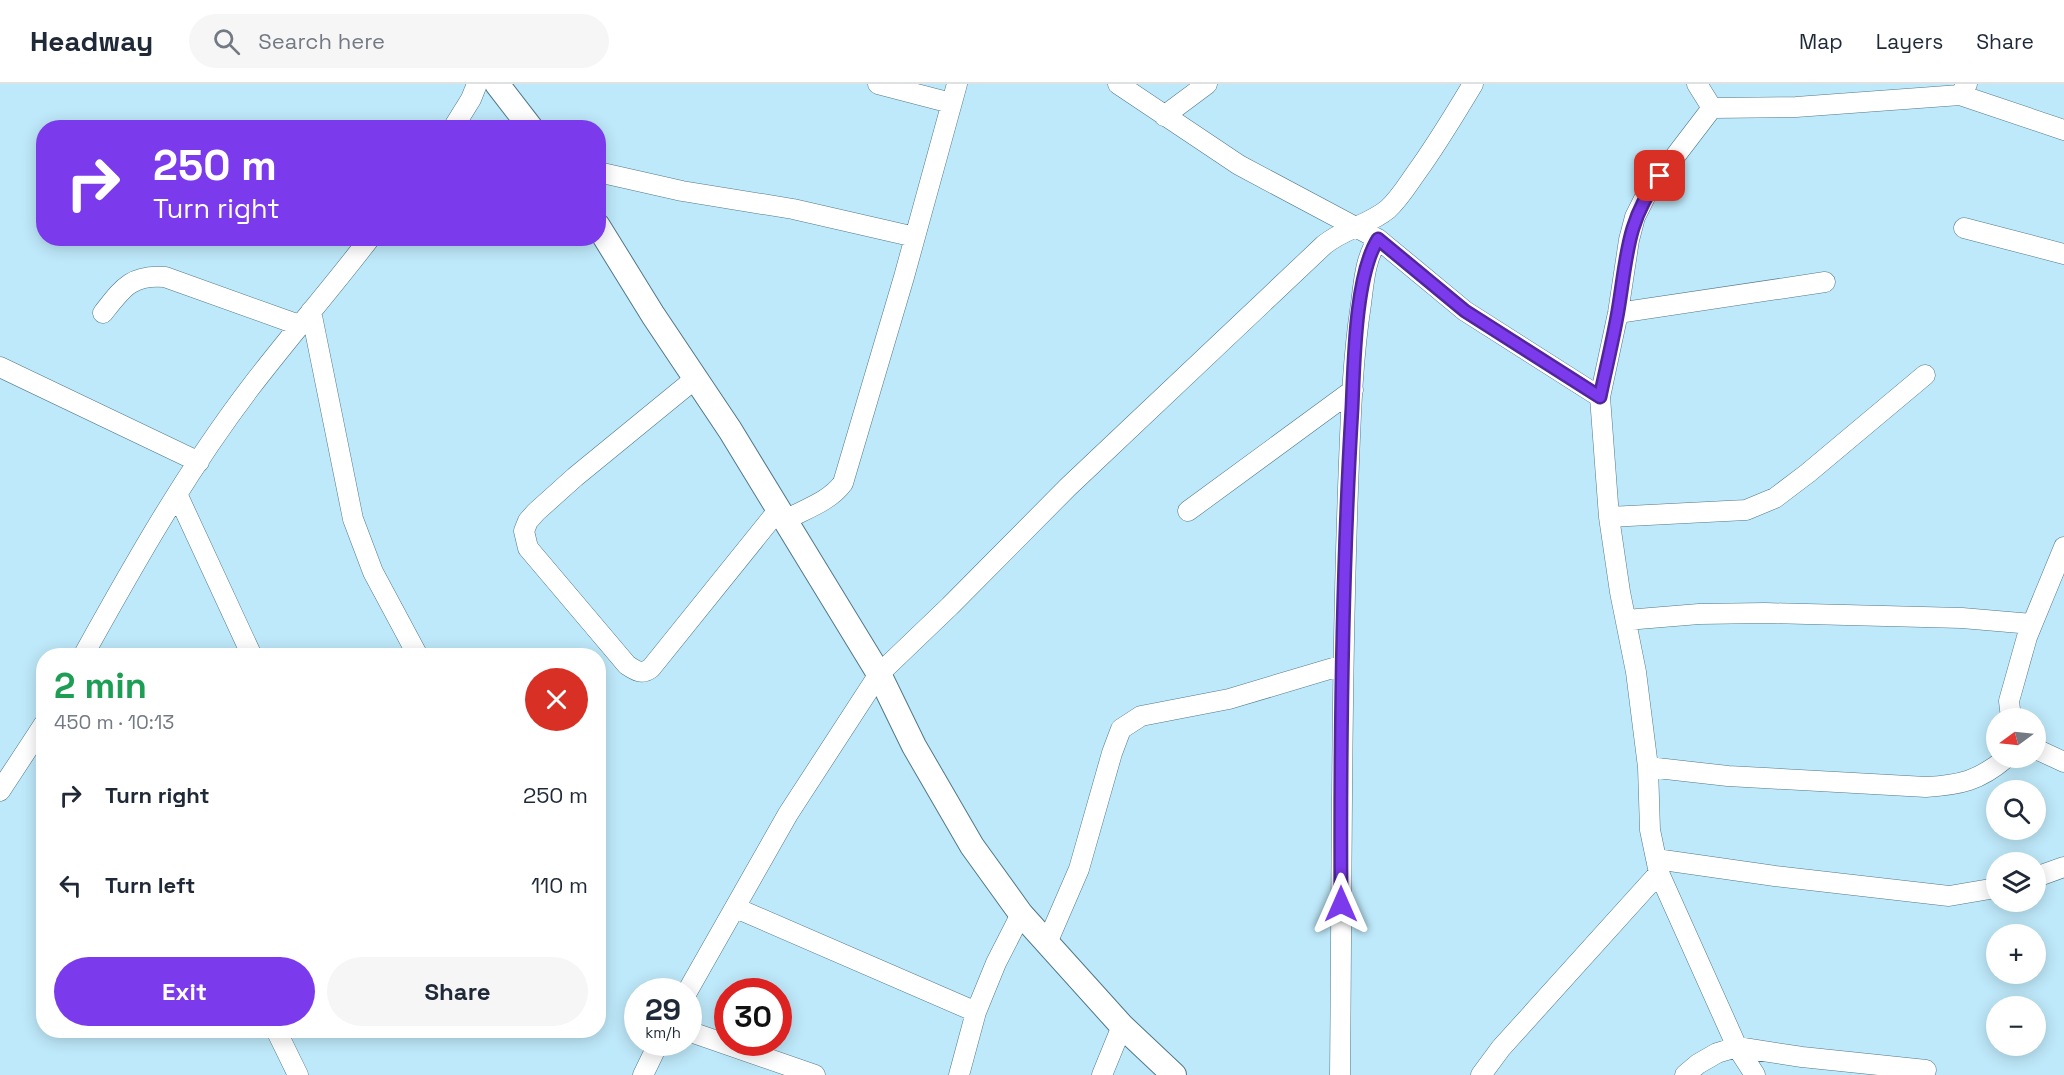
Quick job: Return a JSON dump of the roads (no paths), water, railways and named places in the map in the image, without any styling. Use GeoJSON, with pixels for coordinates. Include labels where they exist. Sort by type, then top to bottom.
{"type":"FeatureCollection","features":[{"type":"Feature","properties":{"kind":"street"},"geometry":{"type":"LineString","coordinates":[[458,120],[477,84]]}},
{"type":"Feature","properties":{"kind":"street"},"geometry":{"type":"LineString","coordinates":[[497,84],[525,120]]}},
{"type":"Feature","properties":{"kind":"street"},"geometry":{"type":"LineString","coordinates":[[696,378],[575,477],[536,512],[528,521],[524,531],[528,548],[627,665],[635,671],[646,672],[651,668],[782,515],[828,498],[837,492],[843,483],[915,237],[954,93],[878,84]]}},
{"type":"Feature","properties":{"kind":"street"},"geometry":{"type":"LineString","coordinates":[[1118,84],[1239,165],[1378,239],[1465,311],[1600,397]]}},
{"type":"Feature","properties":{"kind":"street"},"geometry":{"type":"LineString","coordinates":[[1164,116],[1207,84]]}},
{"type":"Feature","properties":{"kind":"street"},"geometry":{"type":"LineString","coordinates":[[695,978],[788,814],[879,674],[1068,487],[1324,245],[1341,232],[1358,227],[1378,216],[1400,197],[1473,84]]}},
{"type":"Feature","properties":{"kind":"street"},"geometry":{"type":"LineString","coordinates":[[1697,84],[1712,108]]}},
{"type":"Feature","properties":{"kind":"street"},"geometry":{"type":"LineString","coordinates":[[1712,108],[1796,107],[1963,90],[2064,130]]}},
{"type":"Feature","properties":{"kind":"street"},"geometry":{"type":"LineString","coordinates":[[1712,108],[1647,193],[1635,218],[1600,397],[1609,517],[1636,672],[1648,767],[1650,830],[1658,866],[1737,1047],[1755,1075]]}},
{"type":"Feature","properties":{"kind":"street"},"geometry":{"type":"LineString","coordinates":[[606,174],[682,191],[793,209],[915,237]]}},
{"type":"Feature","properties":{"kind":"street"},"geometry":{"type":"LineString","coordinates":[[1964,228],[2064,254]]}},
{"type":"Feature","properties":{"kind":"street"},"geometry":{"type":"LineString","coordinates":[[606,239],[782,515],[879,674],[914,746],[972,846],[1021,914],[1164,1071]]}},
{"type":"Feature","properties":{"kind":"street"},"geometry":{"type":"LineString","coordinates":[[1340,1075],[1343,665],[1353,390],[1356,337],[1366,266],[1378,239]]}},
{"type":"Feature","properties":{"kind":"street"},"geometry":{"type":"LineString","coordinates":[[88,648],[143,550],[249,389],[364,246]]}},
{"type":"Feature","properties":{"kind":"street"},"geometry":{"type":"LineString","coordinates":[[103,313],[130,283],[138,278],[153,276],[165,277],[305,319]]}},
{"type":"Feature","properties":{"kind":"street"},"geometry":{"type":"LineString","coordinates":[[1618,313],[1825,282]]}},
{"type":"Feature","properties":{"kind":"street"},"geometry":{"type":"LineString","coordinates":[[305,319],[353,519],[373,572],[414,648]]}},
{"type":"Feature","properties":{"kind":"street"},"geometry":{"type":"LineString","coordinates":[[0,367],[199,462]]}},
{"type":"Feature","properties":{"kind":"street"},"geometry":{"type":"LineString","coordinates":[[1609,517],[1746,510],[1774,498],[1808,473],[1925,375]]}},
{"type":"Feature","properties":{"kind":"street"},"geometry":{"type":"LineString","coordinates":[[1188,511],[1353,390]]}},
{"type":"Feature","properties":{"kind":"street"},"geometry":{"type":"LineString","coordinates":[[178,495],[248,648]]}},
{"type":"Feature","properties":{"kind":"street"},"geometry":{"type":"LineString","coordinates":[[2010,708],[2009,701],[2026,637],[2064,547]]}},
{"type":"Feature","properties":{"kind":"street"},"geometry":{"type":"LineString","coordinates":[[1626,620],[1699,614],[1764,613],[1962,618],[2032,624]]}},
{"type":"Feature","properties":{"kind":"street"},"geometry":{"type":"LineString","coordinates":[[1047,943],[1079,869],[1121,729],[1141,716],[1229,699],[1343,665]]}},
{"type":"Feature","properties":{"kind":"street"},"geometry":{"type":"LineString","coordinates":[[0,791],[36,736]]}},
{"type":"Feature","properties":{"kind":"street"},"geometry":{"type":"LineString","coordinates":[[2046,754],[2064,762]]}},
{"type":"Feature","properties":{"kind":"street"},"geometry":{"type":"LineString","coordinates":[[1648,767],[1728,776],[1926,787],[1958,785],[1978,778],[1992,768]]}},
{"type":"Feature","properties":{"kind":"street"},"geometry":{"type":"LineString","coordinates":[[1658,866],[1775,876],[1949,896],[1986,890]]}},
{"type":"Feature","properties":{"kind":"street"},"geometry":{"type":"LineString","coordinates":[[1481,1075],[1500,1048],[1658,866]]}},
{"type":"Feature","properties":{"kind":"street"},"geometry":{"type":"LineString","coordinates":[[2046,873],[2064,867]]}},
{"type":"Feature","properties":{"kind":"street"},"geometry":{"type":"LineString","coordinates":[[736,908],[976,1012]]}},
{"type":"Feature","properties":{"kind":"street"},"geometry":{"type":"LineString","coordinates":[[959,1075],[976,1012],[996,963],[1021,914]]}},
{"type":"Feature","properties":{"kind":"street"},"geometry":{"type":"LineString","coordinates":[[1102,1075],[1122,1026]]}},
{"type":"Feature","properties":{"kind":"street"},"geometry":{"type":"LineString","coordinates":[[702,1036],[815,1075]]}},
{"type":"Feature","properties":{"kind":"street"},"geometry":{"type":"LineString","coordinates":[[280,1038],[298,1075]]}},
{"type":"Feature","properties":{"kind":"street"},"geometry":{"type":"LineString","coordinates":[[1685,1075],[1717,1053],[1737,1047],[1802,1057],[1926,1070]]}},
{"type":"Feature","properties":{"kind":"street"},"geometry":{"type":"LineString","coordinates":[[643,1075],[652,1056]]}}]}
